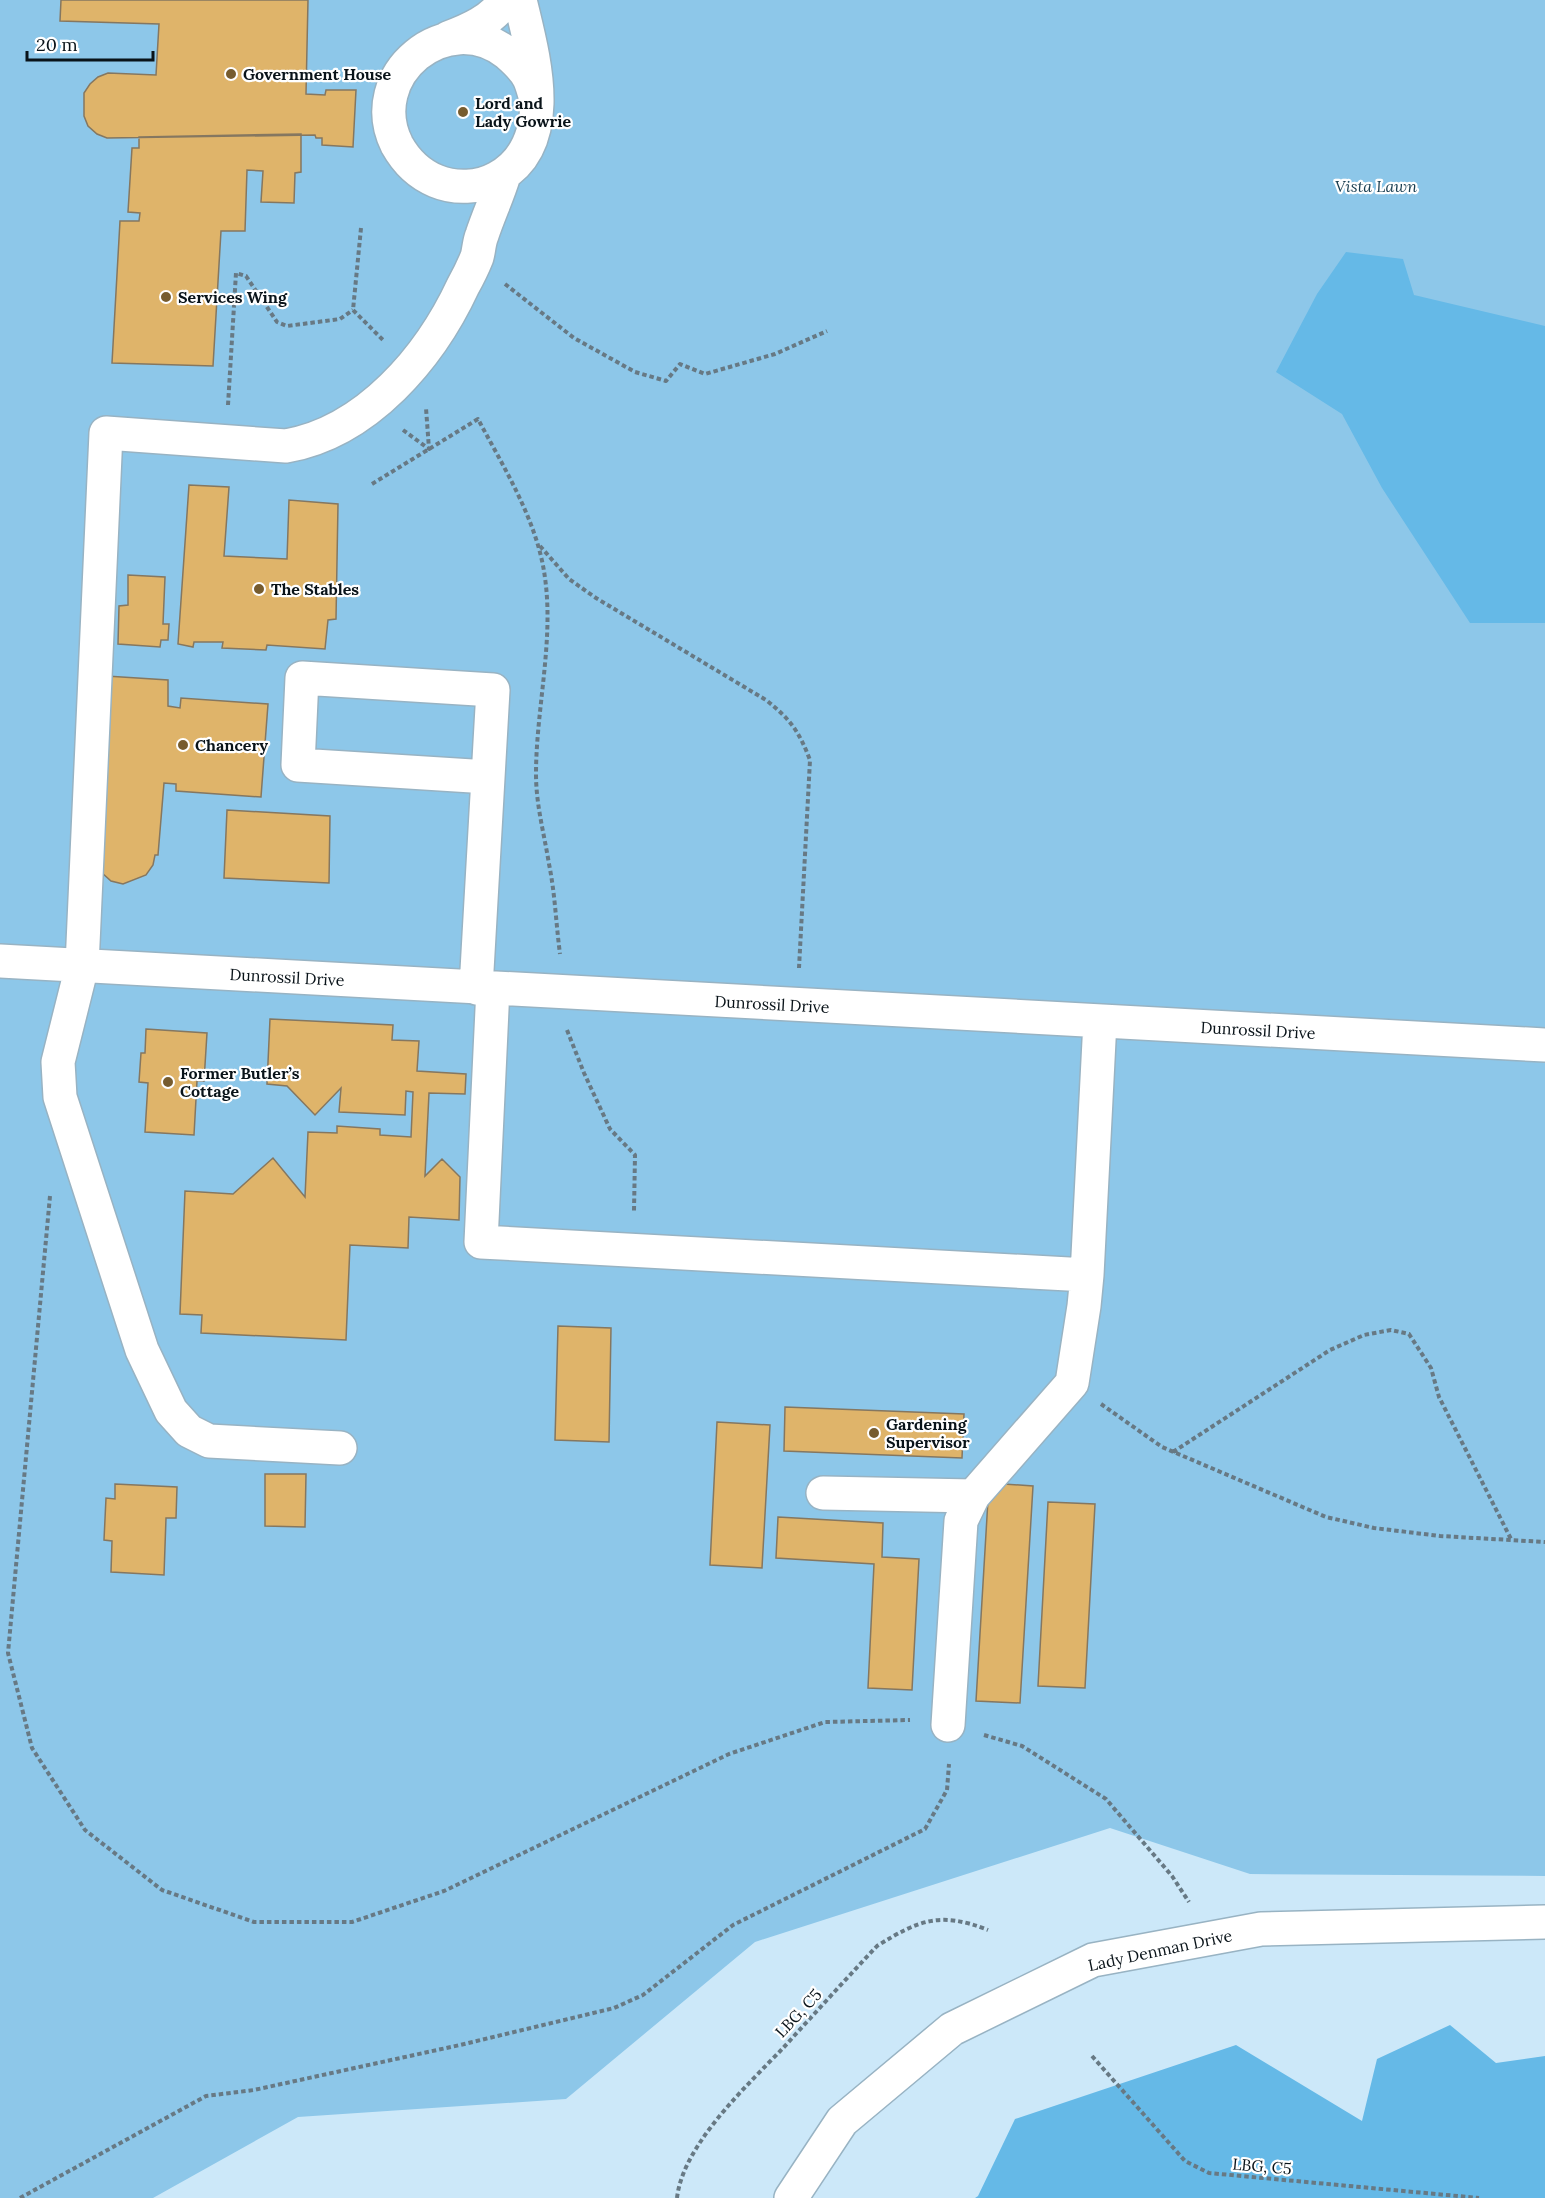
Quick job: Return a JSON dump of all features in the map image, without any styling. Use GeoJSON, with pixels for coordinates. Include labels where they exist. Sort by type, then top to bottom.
{"type":"FeatureCollection","features":[{"type":"Feature","properties":{"kind":"street"},"geometry":{"type":"LineString","coordinates":[[479,246],[481,219],[473,207],[461,196],[415,169],[402,155],[389,119],[390,101],[395,83],[408,62],[421,51],[484,21],[498,11],[505,0]]}},
{"type":"Feature","properties":{"kind":"street"},"geometry":{"type":"LineString","coordinates":[[436,182],[457,187],[493,181],[504,175],[519,161],[529,147],[538,114],[532,50],[520,0]]}},
{"type":"Feature","properties":{"kind":"street"},"geometry":{"type":"LineString","coordinates":[[441,41],[462,38],[481,40],[501,48],[518,63],[529,78],[536,99]]}},
{"type":"Feature","properties":{"kind":"street"},"geometry":{"type":"LineString","coordinates":[[340,1448],[209,1441],[189,1431],[171,1411],[142,1350],[60,1097],[58,1062],[82,966],[106,433],[286,446],[304,442],[340,427],[381,398],[418,360],[444,322],[479,246],[504,175]]}},
{"type":"Feature","properties":{"kind":"street"},"geometry":{"type":"LineString","coordinates":[[488,777],[298,765],[302,678],[493,690],[488,777],[481,1242],[1087,1275]]}},
{"type":"Feature","properties":{"kind":"street","name":"Dunrossil Drive"},"geometry":{"type":"LineString","coordinates":[[0,961],[1545,1045]]}},
{"type":"Feature","properties":{"kind":"street"},"geometry":{"type":"LineString","coordinates":[[948,1725],[961,1521],[973,1496],[1071,1383],[1083,1316],[1087,1275],[1100,1021]]}},
{"type":"Feature","properties":{"kind":"street"},"geometry":{"type":"LineString","coordinates":[[823,1493],[973,1496]]}},
{"type":"Feature","properties":{"kind":"street","name":"Lady Denman Drive"},"geometry":{"type":"LineString","coordinates":[[791,2198],[842,2121],[952,2029],[1093,1960],[1261,1929],[1545,1922]]}},
{"type":"Feature","properties":{"kind":"path"},"geometry":{"type":"LineString","coordinates":[[479,246],[507,286],[574,338],[635,372],[666,381],[680,364],[705,374],[775,354],[827,331]]}},
{"type":"Feature","properties":{"kind":"path"},"geometry":{"type":"LineString","coordinates":[[226,442],[236,273],[246,276],[277,322],[287,326],[340,319],[353,310]]}},
{"type":"Feature","properties":{"kind":"path"},"geometry":{"type":"LineString","coordinates":[[372,484],[478,419],[522,505],[538,544],[545,578],[547,617],[536,774],[539,822],[549,864],[567,1029],[610,1129],[635,1155],[632,1251]]}},
{"type":"Feature","properties":{"kind":"path"},"geometry":{"type":"LineString","coordinates":[[538,544],[570,579],[587,592],[765,700],[787,716],[801,736],[810,760],[798,984],[807,1005]]}},
{"type":"Feature","properties":{"kind":"path"},"geometry":{"type":"LineString","coordinates":[[51,1191],[8,1653],[32,1748],[85,1830],[162,1890],[254,1922],[352,1922],[444,1891],[729,1754],[825,1722],[924,1719],[1022,1746],[1106,1799],[1172,1876],[1212,1938]]}},
{"type":"Feature","properties":{"kind":"path"},"geometry":{"type":"LineString","coordinates":[[1173,1452],[1330,1350],[1364,1335],[1391,1330],[1409,1334],[1431,1368],[1439,1397],[1511,1540]]}},
{"type":"Feature","properties":{"kind":"path"},"geometry":{"type":"LineString","coordinates":[[1071,1383],[1162,1447],[1326,1517],[1374,1528],[1545,1542]]}},
{"type":"Feature","properties":{"kind":"path"},"geometry":{"type":"LineString","coordinates":[[20,2198],[206,2096],[254,2090],[460,2045],[614,2008],[643,1995],[733,1925],[925,1829],[946,1790],[950,1741],[948,1725]]}},
{"type":"Feature","properties":{"kind":"path","name":"LBG, C5"},"geometry":{"type":"LineString","coordinates":[[677,2198],[678,2187],[695,2150],[721,2114],[877,1946],[908,1927],[932,1920],[963,1921],[988,1930]]}},
{"type":"Feature","properties":{"kind":"path","name":"LBG, C5"},"geometry":{"type":"LineString","coordinates":[[1092,2056],[1185,2161],[1209,2173],[1479,2198]]}},
{"type":"Feature","properties":{"kind":"green space","name":"Vista Lawn"},"geometry":{"type":"Polygon","coordinates":[[[0,0],[1545,0],[1545,1876],[1250,1874],[1110,1828],[755,1942],[566,2099],[298,2117],[153,2198],[0,2198],[0,0]]]}},
{"type":"Feature","properties":{"kind":"shaded area"},"geometry":{"type":"Polygon","coordinates":[[[1346,252],[1403,259],[1414,295],[1545,326],[1545,623],[1470,623],[1382,488],[1342,414],[1276,372],[1317,294],[1346,252]]]}},
{"type":"Feature","properties":{"kind":"shaded area"},"geometry":{"type":"Polygon","coordinates":[[[1450,2025],[1496,2063],[1545,2056],[1545,2198],[975,2198],[1015,2119],[1236,2045],[1362,2121],[1377,2059],[1450,2025]]]}},
{"type":"Feature","properties":{"kind":"building","name":"Government House"},"geometry":{"type":"Polygon","coordinates":[[[61,0],[308,0],[306,94],[325,95],[326,90],[356,90],[353,147],[322,145],[322,138],[316,138],[315,135],[107,138],[97,134],[88,126],[84,116],[84,93],[98,77],[108,73],[156,75],[159,24],[60,21],[61,0]]]}},
{"type":"Feature","properties":{"kind":"building","name":"Services Wing"},"geometry":{"type":"Polygon","coordinates":[[[301,134],[301,172],[295,173],[294,203],[261,202],[263,171],[247,170],[245,231],[221,231],[213,366],[112,363],[120,221],[139,221],[140,213],[128,212],[132,148],[139,148],[139,137],[301,134]]]}},
{"type":"Feature","properties":{"kind":"building","name":"The Stables"},"geometry":{"type":"Polygon","coordinates":[[[189,485],[229,487],[224,556],[287,559],[289,500],[338,504],[336,619],[328,620],[325,649],[267,645],[266,650],[222,648],[223,642],[194,642],[193,647],[178,644],[189,485]]]}},
{"type":"Feature","properties":{"kind":"building"},"geometry":{"type":"Polygon","coordinates":[[[128,575],[165,577],[163,624],[169,624],[168,640],[161,640],[160,647],[118,644],[119,606],[128,605],[128,575]]]}},
{"type":"Feature","properties":{"kind":"building","name":"Chancery"},"geometry":{"type":"Polygon","coordinates":[[[106,676],[168,680],[168,706],[180,708],[181,698],[268,704],[261,797],[176,791],[176,784],[164,783],[158,855],[155,855],[153,865],[146,875],[123,884],[111,881],[101,872],[106,676]]]}},
{"type":"Feature","properties":{"kind":"building"},"geometry":{"type":"Polygon","coordinates":[[[227,810],[330,816],[329,883],[224,878],[227,810]]]}},
{"type":"Feature","properties":{"kind":"building"},"geometry":{"type":"Polygon","coordinates":[[[270,1019],[393,1025],[392,1040],[419,1041],[417,1071],[466,1074],[465,1094],[429,1093],[425,1176],[442,1159],[460,1177],[459,1220],[409,1217],[408,1248],[350,1245],[346,1340],[201,1333],[202,1315],[180,1314],[185,1191],[233,1194],[273,1158],[305,1197],[308,1132],[337,1133],[337,1126],[380,1129],[380,1135],[411,1137],[413,1092],[406,1091],[405,1115],[339,1112],[341,1088],[315,1115],[287,1086],[267,1084],[270,1019]]]}},
{"type":"Feature","properties":{"kind":"building","name":"Former Butler’s Cottage"},"geometry":{"type":"Polygon","coordinates":[[[146,1029],[207,1033],[204,1081],[197,1081],[194,1135],[145,1132],[148,1083],[139,1082],[141,1053],[145,1053],[146,1029]]]}},
{"type":"Feature","properties":{"kind":"building"},"geometry":{"type":"Polygon","coordinates":[[[558,1326],[611,1328],[609,1442],[555,1440],[558,1326]]]}},
{"type":"Feature","properties":{"kind":"building","name":"Gardening Supervisor"},"geometry":{"type":"Polygon","coordinates":[[[785,1407],[964,1414],[962,1458],[784,1451],[785,1407]]]}},
{"type":"Feature","properties":{"kind":"building"},"geometry":{"type":"Polygon","coordinates":[[[717,1422],[770,1425],[762,1568],[710,1565],[717,1422]]]}},
{"type":"Feature","properties":{"kind":"building"},"geometry":{"type":"Polygon","coordinates":[[[265,1474],[306,1474],[305,1527],[265,1526],[265,1474]]]}},
{"type":"Feature","properties":{"kind":"building"},"geometry":{"type":"Polygon","coordinates":[[[989,1483],[1033,1486],[1020,1703],[976,1701],[989,1483]]]}},
{"type":"Feature","properties":{"kind":"building"},"geometry":{"type":"Polygon","coordinates":[[[115,1484],[177,1487],[176,1518],[166,1518],[164,1575],[111,1572],[112,1541],[104,1540],[106,1498],[115,1499],[115,1484]]]}},
{"type":"Feature","properties":{"kind":"building"},"geometry":{"type":"Polygon","coordinates":[[[1048,1502],[1095,1504],[1085,1688],[1038,1686],[1048,1502]]]}},
{"type":"Feature","properties":{"kind":"building"},"geometry":{"type":"Polygon","coordinates":[[[778,1517],[883,1523],[882,1557],[919,1559],[912,1690],[868,1688],[874,1564],[776,1558],[778,1517]]]}},
{"type":"Feature","properties":{"kind":"place","name":"Government House"},"geometry":{"type":"Point","coordinates":[231,74]}},
{"type":"Feature","properties":{"kind":"place","name":"Lord and Lady Gowrie"},"geometry":{"type":"Point","coordinates":[463,112]}},
{"type":"Feature","properties":{"kind":"place","name":"Services Wing"},"geometry":{"type":"Point","coordinates":[166,297]}},
{"type":"Feature","properties":{"kind":"place","name":"The Stables"},"geometry":{"type":"Point","coordinates":[259,589]}},
{"type":"Feature","properties":{"kind":"place","name":"Chancery"},"geometry":{"type":"Point","coordinates":[183,745]}},
{"type":"Feature","properties":{"kind":"place","name":"Former Butler’s Cottage"},"geometry":{"type":"Point","coordinates":[168,1082]}},
{"type":"Feature","properties":{"kind":"place","name":"Gardening Supervisor"},"geometry":{"type":"Point","coordinates":[874,1433]}}]}
